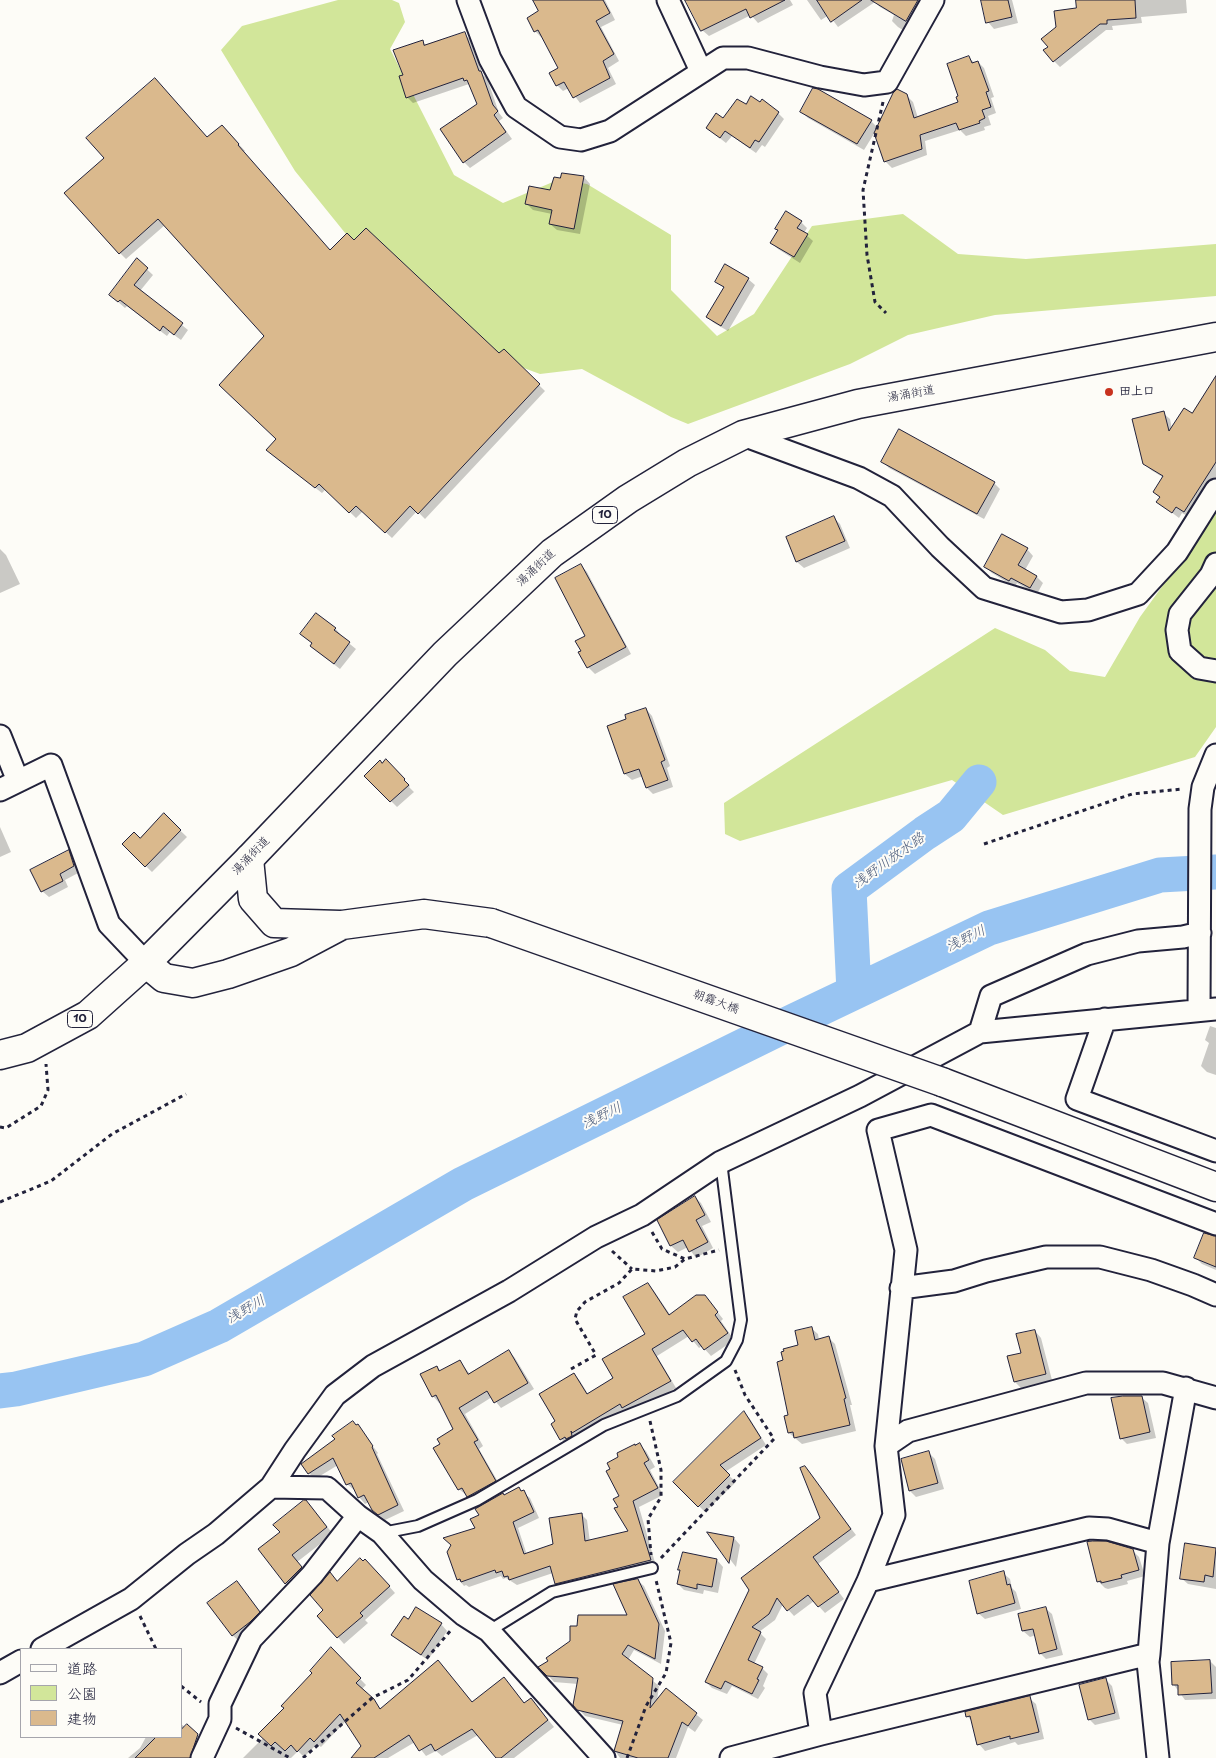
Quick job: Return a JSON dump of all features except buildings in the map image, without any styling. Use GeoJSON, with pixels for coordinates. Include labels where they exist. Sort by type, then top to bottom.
{"type":"FeatureCollection","features":[{"type":"Feature","properties":{"kind":"main road","name":"湯涌街道"},"geometry":{"type":"LineString","coordinates":[[0,1055],[27,1048],[88,1015],[146,963],[249,859],[445,654],[552,552],[628,499],[687,464],[743,435],[858,404],[1216,337]]}},
{"type":"Feature","properties":{"kind":"main road"},"geometry":{"type":"LineString","coordinates":[[249,859],[252,898],[274,923],[342,925]]}},
{"type":"Feature","properties":{"kind":"main road","name":"朝霧大橋"},"geometry":{"type":"LineString","coordinates":[[342,925],[424,914],[491,922],[942,1082],[1216,1187]]}},
{"type":"Feature","properties":{"kind":"main road"},"geometry":{"type":"LineString","coordinates":[[146,963],[164,978],[193,983],[228,974],[291,952],[342,925]]}},
{"type":"Feature","properties":{"kind":"street"},"geometry":{"type":"LineString","coordinates":[[468,0],[490,59],[516,107],[560,136],[581,140],[610,131],[722,58],[748,58],[820,77],[864,85],[887,82],[933,0]]}},
{"type":"Feature","properties":{"kind":"street"},"geometry":{"type":"LineString","coordinates":[[668,0],[702,71]]}},
{"type":"Feature","properties":{"kind":"street"},"geometry":{"type":"LineString","coordinates":[[743,435],[859,478],[875,486],[892,496],[940,547],[984,588],[1061,612],[1088,610],[1138,594],[1176,552],[1216,490]]}},
{"type":"Feature","properties":{"kind":"street"},"geometry":{"type":"LineString","coordinates":[[1216,564],[1211,575],[1180,614],[1177,630],[1180,651],[1199,668],[1216,671]]}},
{"type":"Feature","properties":{"kind":"street"},"geometry":{"type":"LineString","coordinates":[[0,736],[9,786],[51,765],[109,924],[146,963]]}},
{"type":"Feature","properties":{"kind":"street"},"geometry":{"type":"LineString","coordinates":[[44,1648],[131,1599],[216,1534],[271,1486],[335,1395],[373,1366],[509,1291],[596,1237],[642,1214],[721,1162],[860,1096],[980,1032],[1207,1009],[1200,928],[1200,809],[1210,788],[1216,754]]}},
{"type":"Feature","properties":{"kind":"street"},"geometry":{"type":"LineString","coordinates":[[980,1032],[991,996],[1088,954],[1138,941],[1183,937],[1200,928]]}},
{"type":"Feature","properties":{"kind":"street"},"geometry":{"type":"LineString","coordinates":[[1105,1019],[1077,1098],[1216,1151]]}},
{"type":"Feature","properties":{"kind":"street"},"geometry":{"type":"LineString","coordinates":[[821,1734],[815,1692],[868,1581],[894,1515],[886,1446],[906,1250],[878,1130],[931,1115],[1216,1224]]}},
{"type":"Feature","properties":{"kind":"street"},"geometry":{"type":"LineString","coordinates":[[901,1288],[954,1281],[1046,1256],[1100,1257],[1151,1270],[1216,1295]]}},
{"type":"Feature","properties":{"kind":"street"},"geometry":{"type":"LineString","coordinates":[[886,1446],[908,1431],[1086,1383],[1163,1383],[1216,1398]]}},
{"type":"Feature","properties":{"kind":"street"},"geometry":{"type":"LineString","coordinates":[[1158,1758],[1148,1662],[1158,1543],[1186,1388]]}},
{"type":"Feature","properties":{"kind":"street"},"geometry":{"type":"LineString","coordinates":[[271,1486],[327,1488],[358,1516],[382,1533],[423,1580],[464,1615],[489,1631],[604,1758]]}},
{"type":"Feature","properties":{"kind":"street"},"geometry":{"type":"LineString","coordinates":[[202,1758],[220,1719],[220,1704],[251,1639],[312,1575],[358,1516]]}},
{"type":"Feature","properties":{"kind":"street"},"geometry":{"type":"LineString","coordinates":[[868,1581],[1089,1528],[1108,1529],[1158,1543]]}},
{"type":"Feature","properties":{"kind":"street"},"geometry":{"type":"LineString","coordinates":[[731,1758],[821,1734],[1149,1654]]}},
{"type":"Feature","properties":{"kind":"street"},"geometry":{"type":"LineString","coordinates":[[0,1673],[20,1662]]}},
{"type":"Feature","properties":{"kind":"lane"},"geometry":{"type":"LineString","coordinates":[[382,1533],[418,1526],[477,1500],[604,1425],[677,1396],[726,1361],[737,1340],[741,1320],[721,1162]]}},
{"type":"Feature","properties":{"kind":"lane"},"geometry":{"type":"LineString","coordinates":[[489,1631],[552,1592],[652,1568]]}},
{"type":"Feature","properties":{"kind":"path"},"geometry":{"type":"LineString","coordinates":[[886,313],[875,302],[867,255],[863,190],[887,82]]}},
{"type":"Feature","properties":{"kind":"path"},"geometry":{"type":"LineString","coordinates":[[984,844],[1132,794],[1210,788]]}},
{"type":"Feature","properties":{"kind":"path"},"geometry":{"type":"LineString","coordinates":[[0,1127],[6,1128],[41,1106],[48,1090],[44,1039]]}},
{"type":"Feature","properties":{"kind":"path"},"geometry":{"type":"LineString","coordinates":[[0,1202],[51,1181],[112,1134],[186,1094]]}},
{"type":"Feature","properties":{"kind":"path"},"geometry":{"type":"LineString","coordinates":[[642,1214],[662,1250],[685,1259]]}},
{"type":"Feature","properties":{"kind":"path"},"geometry":{"type":"LineString","coordinates":[[596,1237],[632,1269],[656,1271],[674,1268],[685,1259],[732,1247]]}},
{"type":"Feature","properties":{"kind":"path"},"geometry":{"type":"LineString","coordinates":[[571,1369],[596,1355],[575,1319],[577,1311],[585,1302],[619,1283],[632,1269]]}},
{"type":"Feature","properties":{"kind":"path"},"geometry":{"type":"LineString","coordinates":[[652,1568],[774,1439],[745,1395],[729,1356]]}},
{"type":"Feature","properties":{"kind":"path"},"geometry":{"type":"LineString","coordinates":[[627,1758],[646,1706],[666,1673],[671,1643],[652,1568],[648,1519],[662,1497],[660,1470],[648,1408]]}},
{"type":"Feature","properties":{"kind":"path"},"geometry":{"type":"LineString","coordinates":[[131,1599],[156,1648]]}},
{"type":"Feature","properties":{"kind":"path"},"geometry":{"type":"LineString","coordinates":[[303,1758],[372,1698],[408,1680],[464,1615]]}},
{"type":"Feature","properties":{"kind":"green space"},"geometry":{"type":"Polygon","coordinates":[[[338,0],[392,0],[399,3],[405,22],[390,49],[454,175],[503,203],[560,179],[587,184],[671,235],[671,290],[717,336],[754,314],[812,226],[903,214],[958,254],[1026,259],[1216,244],[1216,296],[995,315],[908,335],[850,364],[688,424],[671,417],[582,369],[540,374],[502,360],[354,244],[295,171],[221,50],[242,26],[338,0]]]}},
{"type":"Feature","properties":{"kind":"green space"},"geometry":{"type":"Polygon","coordinates":[[[1216,512],[1216,727],[1195,757],[1003,815],[952,780],[740,841],[725,834],[724,803],[995,628],[1045,650],[1070,671],[1105,677],[1140,617],[1216,512]]]}},
{"type":"Feature","properties":{"kind":"waterway","name":"浅野川放水路"},"geometry":{"type":"LineString","coordinates":[[854,992],[849,889],[951,816],[979,782]]}},
{"type":"Feature","properties":{"kind":"waterway","name":"浅野川"},"geometry":{"type":"LineString","coordinates":[[0,1391],[16,1389],[144,1359],[219,1326],[463,1184],[792,1022],[989,928],[1160,875],[1216,872]]}},
{"type":"Feature","properties":{"kind":"place","name":"田上口"},"geometry":{"type":"Point","coordinates":[1109,392]}}]}
